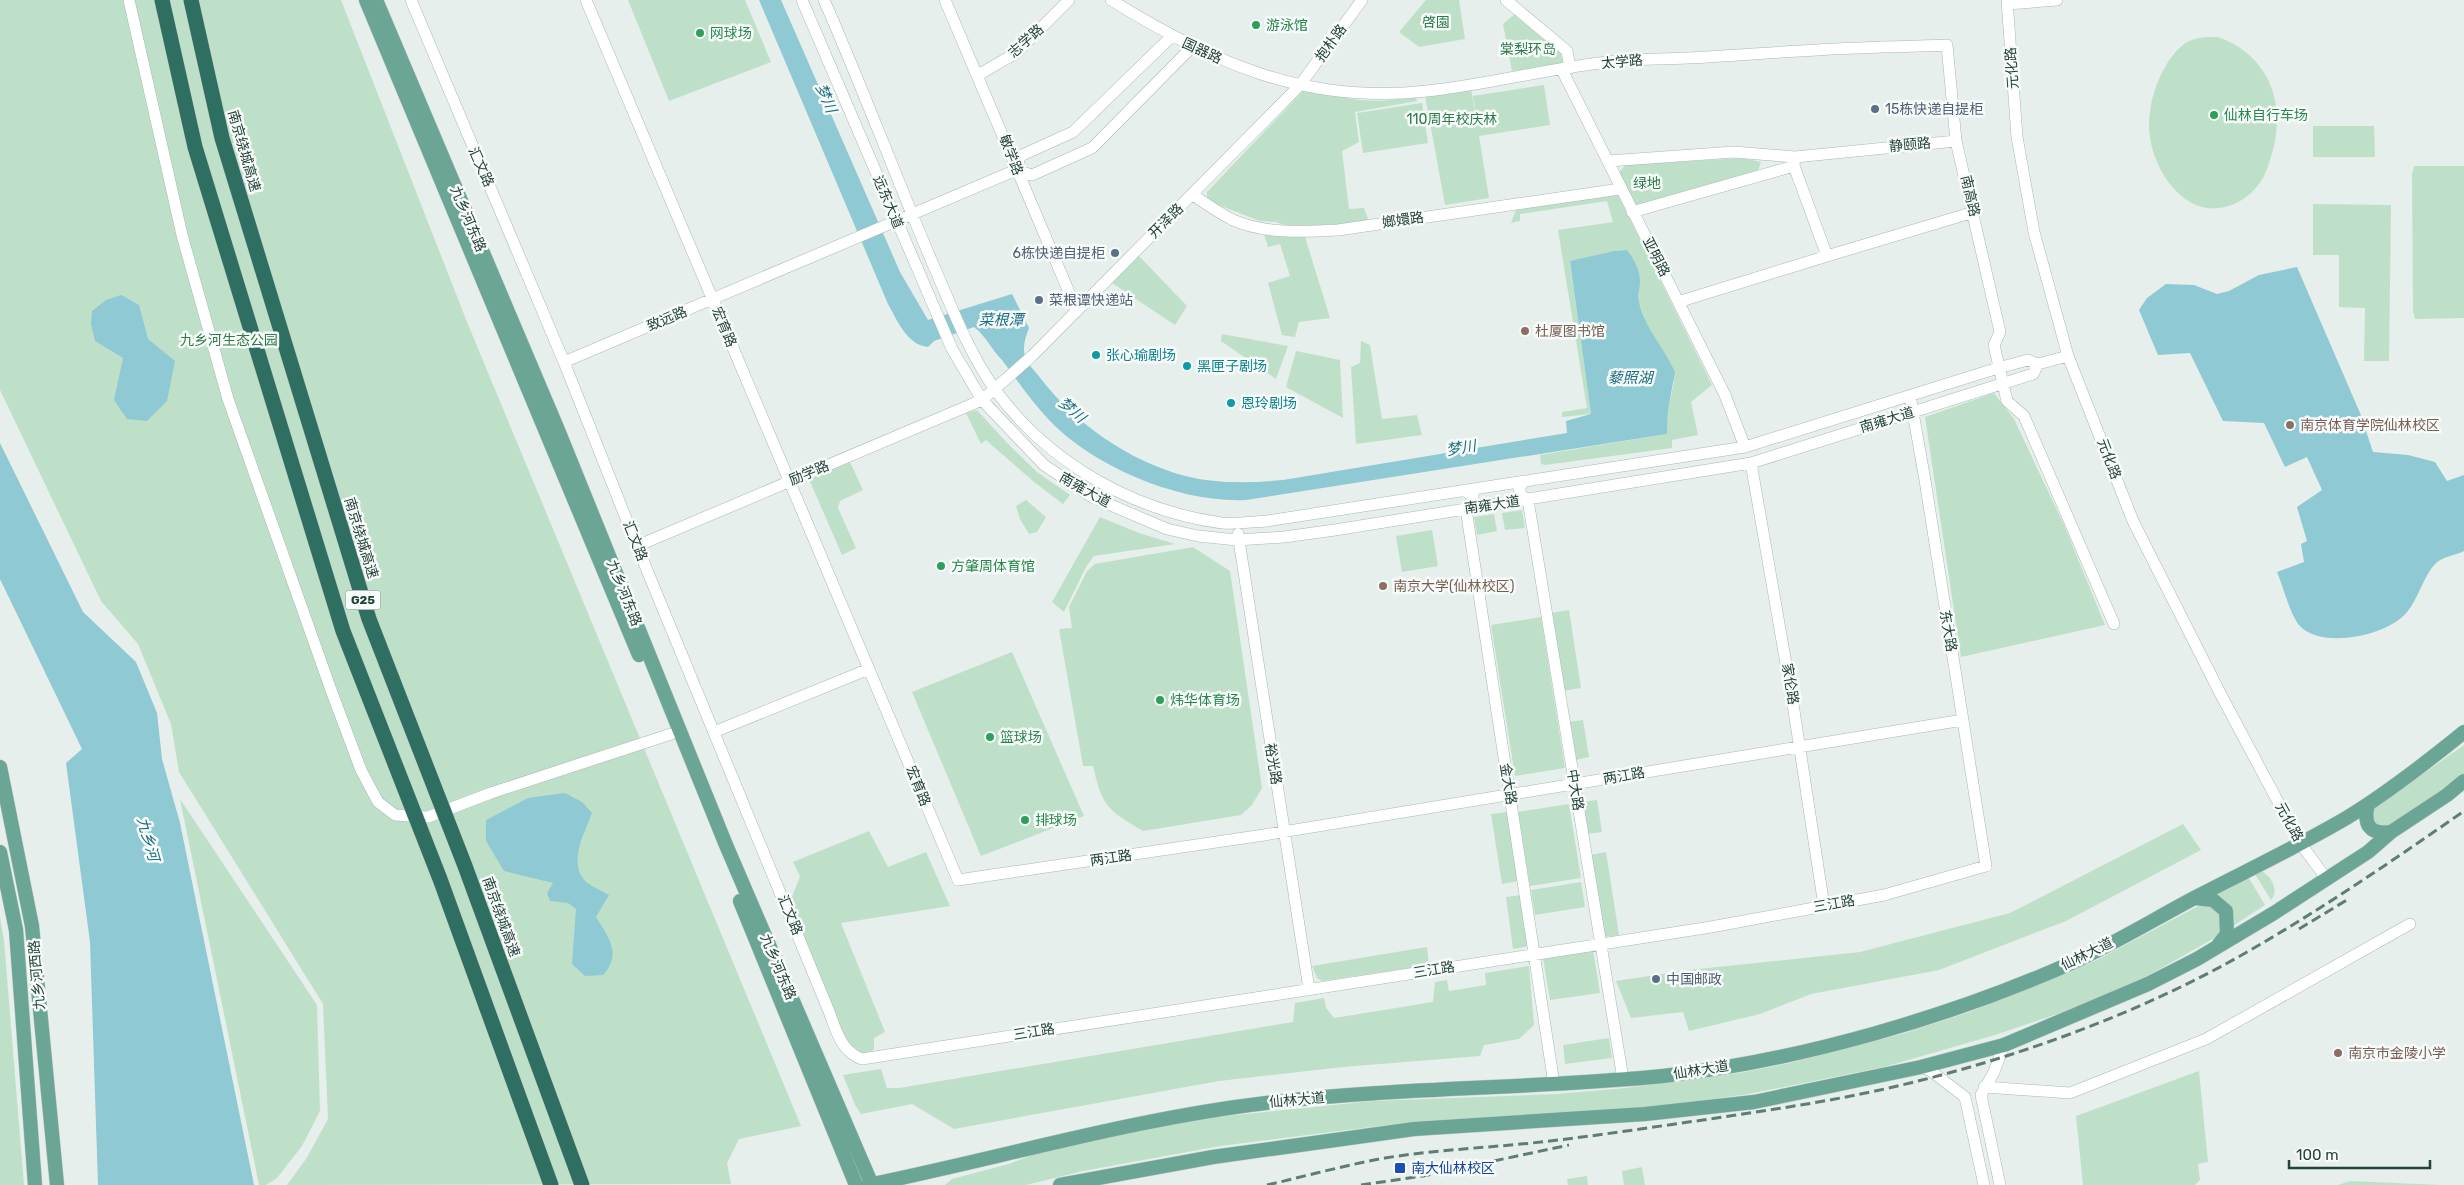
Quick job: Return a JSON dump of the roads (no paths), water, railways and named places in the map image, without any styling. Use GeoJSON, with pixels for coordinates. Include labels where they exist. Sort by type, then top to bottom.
{"type":"FeatureCollection","features":[{"type":"Feature","properties":{"kind":"highway","name":"G25"},"geometry":{"type":"LineString","coordinates":[[162,0],[195,148],[343,631],[440,879],[551,1185]]}},
{"type":"Feature","properties":{"kind":"highway","name":"南京绕城高速"},"geometry":{"type":"LineString","coordinates":[[191,0],[222,138],[369,619],[465,866],[582,1185]]}},
{"type":"Feature","properties":{"kind":"main road","name":"九乡河东路"},"geometry":{"type":"LineString","coordinates":[[366,0],[672,734],[856,1185]]}},
{"type":"Feature","properties":{"kind":"main road","name":"九乡河东路"},"geometry":{"type":"LineString","coordinates":[[376,0],[558,430],[726,846],[870,1185]]}},
{"type":"Feature","properties":{"kind":"main road","name":"仙林大道"},"geometry":{"type":"LineString","coordinates":[[870,1185],[1164,1117],[1278,1102],[1394,1092],[1664,1076],[1741,1064],[1907,1024],[1988,996],[2080,960],[2300,843],[2368,804],[2464,732]]}},
{"type":"Feature","properties":{"kind":"main road","name":"九乡河西路"},"geometry":{"type":"LineString","coordinates":[[0,767],[32,926],[57,1185]]}},
{"type":"Feature","properties":{"kind":"main road"},"geometry":{"type":"LineString","coordinates":[[1060,1185],[1213,1157],[1414,1129],[1645,1114],[1754,1102],[1921,1067],[2004,1045],[2148,984],[2217,946],[2368,852],[2391,832],[2447,795],[2464,781]]}},
{"type":"Feature","properties":{"kind":"main road"},"geometry":{"type":"LineString","coordinates":[[2368,804],[2365,814],[2367,824],[2372,830],[2380,834],[2391,832]]}},
{"type":"Feature","properties":{"kind":"main road","name":"九乡河西路"},"geometry":{"type":"LineString","coordinates":[[0,852],[16,930],[35,1185]]}},
{"type":"Feature","properties":{"kind":"main road"},"geometry":{"type":"LineString","coordinates":[[2194,898],[2213,900],[2226,912],[2227,934],[2217,946]]}},
{"type":"Feature","properties":{"kind":"street"},"geometry":{"type":"LineString","coordinates":[[129,0],[182,235],[228,399],[334,699],[361,770],[378,802],[396,815],[428,817],[491,793],[672,734]]}},
{"type":"Feature","properties":{"kind":"street","name":"汇文路"},"geometry":{"type":"LineString","coordinates":[[411,0],[564,362],[637,546],[844,1048],[851,1055],[862,1059],[878,1056]]}},
{"type":"Feature","properties":{"kind":"street","name":"宏育路"},"geometry":{"type":"LineString","coordinates":[[586,0],[958,880]]}},
{"type":"Feature","properties":{"kind":"street","name":"远东大道"},"geometry":{"type":"LineString","coordinates":[[802,0],[952,349],[982,400]]}},
{"type":"Feature","properties":{"kind":"street","name":"远东大道"},"geometry":{"type":"LineString","coordinates":[[824,0],[911,216],[968,342],[998,388]]}},
{"type":"Feature","properties":{"kind":"street","name":"敏学路"},"geometry":{"type":"LineString","coordinates":[[945,0],[1077,311]]}},
{"type":"Feature","properties":{"kind":"street","name":"志学路"},"geometry":{"type":"LineString","coordinates":[[978,75],[1016,53],[1069,0]]}},
{"type":"Feature","properties":{"kind":"street","name":"国器路"},"geometry":{"type":"LineString","coordinates":[[1111,0],[1171,37],[1218,60],[1265,77],[1300,86]]}},
{"type":"Feature","properties":{"kind":"street","name":"抱朴路"},"geometry":{"type":"LineString","coordinates":[[1300,86],[1362,0]]}},
{"type":"Feature","properties":{"kind":"street","name":"亚明路"},"geometry":{"type":"LineString","coordinates":[[1506,0],[1567,51],[1566,69],[1620,189],[1725,395],[1746,447]]}},
{"type":"Feature","properties":{"kind":"street"},"geometry":{"type":"LineString","coordinates":[[2007,2],[2057,0]]}},
{"type":"Feature","properties":{"kind":"street","name":"元化路"},"geometry":{"type":"LineString","coordinates":[[2007,2],[2017,138],[2034,232],[2068,356],[2133,521],[2221,695],[2300,843],[2326,878]]}},
{"type":"Feature","properties":{"kind":"street"},"geometry":{"type":"LineString","coordinates":[[1171,37],[1073,132],[1020,156],[1016,170],[1032,175],[1092,148],[1192,46]]}},
{"type":"Feature","properties":{"kind":"street","name":"太学路"},"geometry":{"type":"LineString","coordinates":[[1300,86],[1348,93],[1387,94],[1435,90],[1507,77],[1626,60],[1947,45]]}},
{"type":"Feature","properties":{"kind":"street","name":"南高路"},"geometry":{"type":"LineString","coordinates":[[1947,45],[1956,141],[1974,212],[2000,332],[1994,345],[2007,401],[2024,416],[2114,624]]}},
{"type":"Feature","properties":{"kind":"street","name":"开泽路"},"geometry":{"type":"LineString","coordinates":[[998,388],[1300,86]]}},
{"type":"Feature","properties":{"kind":"street","name":"静颐路"},"geometry":{"type":"LineString","coordinates":[[1795,162],[1863,149],[1956,141]]}},
{"type":"Feature","properties":{"kind":"street"},"geometry":{"type":"LineString","coordinates":[[1608,161],[1734,152],[1795,162]]}},
{"type":"Feature","properties":{"kind":"street"},"geometry":{"type":"LineString","coordinates":[[1632,212],[1795,162]]}},
{"type":"Feature","properties":{"kind":"street"},"geometry":{"type":"LineString","coordinates":[[1795,162],[1827,256]]}},
{"type":"Feature","properties":{"kind":"street","name":"致远路"},"geometry":{"type":"LineString","coordinates":[[564,362],[853,241],[1016,170]]}},
{"type":"Feature","properties":{"kind":"street","name":"嫏嬛路"},"geometry":{"type":"LineString","coordinates":[[1193,195],[1234,220],[1271,229],[1309,232],[1338,230],[1620,189]]}},
{"type":"Feature","properties":{"kind":"street"},"geometry":{"type":"LineString","coordinates":[[1678,302],[1974,212]]}},
{"type":"Feature","properties":{"kind":"street"},"geometry":{"type":"LineString","coordinates":[[2033,366],[2068,356]]}},
{"type":"Feature","properties":{"kind":"street","name":"南雍大道"},"geometry":{"type":"LineString","coordinates":[[998,388],[1010,408],[1053,450],[1116,492],[1162,508],[1208,520],[1240,523],[1465,491],[1746,447],[1998,368],[2033,366]]}},
{"type":"Feature","properties":{"kind":"street","name":"南雍大道"},"geometry":{"type":"LineString","coordinates":[[982,400],[1044,465],[1092,497],[1167,529],[1198,536],[1238,540],[1284,537],[1528,500],[1750,463],[2002,383],[2033,366]]}},
{"type":"Feature","properties":{"kind":"street","name":"励学路"},"geometry":{"type":"LineString","coordinates":[[637,546],[982,400],[998,388]]}},
{"type":"Feature","properties":{"kind":"street","name":"东大路"},"geometry":{"type":"LineString","coordinates":[[1910,396],[1986,866]]}},
{"type":"Feature","properties":{"kind":"street","name":"家伦路"},"geometry":{"type":"LineString","coordinates":[[1750,463],[1800,746],[1824,906]]}},
{"type":"Feature","properties":{"kind":"street"},"geometry":{"type":"LineString","coordinates":[[1092,497],[1100,482]]}},
{"type":"Feature","properties":{"kind":"street","name":"中大路"},"geometry":{"type":"LineString","coordinates":[[1524,482],[1519,488],[1522,495],[1528,500],[1623,1078]]}},
{"type":"Feature","properties":{"kind":"street","name":"金大路"},"geometry":{"type":"LineString","coordinates":[[1465,491],[1473,496],[1473,501],[1466,509],[1554,1084]]}},
{"type":"Feature","properties":{"kind":"street","name":"裕光路"},"geometry":{"type":"LineString","coordinates":[[1240,523],[1238,540],[1309,989]]}},
{"type":"Feature","properties":{"kind":"street"},"geometry":{"type":"LineString","coordinates":[[714,732],[869,668]]}},
{"type":"Feature","properties":{"kind":"street","name":"两江路"},"geometry":{"type":"LineString","coordinates":[[958,880],[1284,832],[1963,720]]}},
{"type":"Feature","properties":{"kind":"street","name":"三江路"},"geometry":{"type":"LineString","coordinates":[[878,1056],[1600,944],[1824,906],[1884,895],[1986,866]]}},
{"type":"Feature","properties":{"kind":"street"},"geometry":{"type":"LineString","coordinates":[[1984,1087],[2070,1094],[2206,1039],[2410,924]]}},
{"type":"Feature","properties":{"kind":"street"},"geometry":{"type":"LineString","coordinates":[[2000,1185],[1981,1095],[1994,1072],[2004,1045]]}},
{"type":"Feature","properties":{"kind":"street"},"geometry":{"type":"LineString","coordinates":[[1921,1067],[1931,1071],[1965,1097],[1984,1185]]}},
{"type":"Feature","properties":{"kind":"water"},"geometry":{"type":"Polygon","coordinates":[[[759,0],[781,0],[900,272],[928,320],[1012,294],[1029,328],[1024,348],[1025,357],[1030,366],[1070,411],[1087,426],[1124,451],[1144,461],[1197,479],[1234,482],[1271,481],[1567,433],[1566,421],[1591,414],[1570,261],[1627,250],[1639,273],[1638,299],[1642,312],[1675,372],[1668,410],[1667,434],[1246,500],[1194,496],[1167,489],[1114,467],[1090,453],[1049,420],[985,338],[974,327],[934,341],[928,347],[914,342],[908,337],[888,304],[759,0]]]}},
{"type":"Feature","properties":{"kind":"water"},"geometry":{"type":"Polygon","coordinates":[[[2297,267],[2360,413],[2373,452],[2408,455],[2435,462],[2447,481],[2464,475],[2464,551],[2436,563],[2407,612],[2398,620],[2385,628],[2354,637],[2322,637],[2309,633],[2299,625],[2277,572],[2304,562],[2301,544],[2307,541],[2297,507],[2322,490],[2307,457],[2285,467],[2264,423],[2223,421],[2190,353],[2158,355],[2139,310],[2147,298],[2166,284],[2194,285],[2217,294],[2229,291],[2259,275],[2297,267]]]}},
{"type":"Feature","properties":{"kind":"water"},"geometry":{"type":"Polygon","coordinates":[[[121,295],[139,305],[148,339],[175,361],[167,401],[147,421],[127,419],[114,400],[123,358],[95,341],[91,324],[92,311],[106,300],[121,295]]]}},
{"type":"Feature","properties":{"kind":"water","name":"九乡河"},"geometry":{"type":"Polygon","coordinates":[[[0,443],[83,612],[136,662],[157,713],[162,759],[180,823],[254,1185],[98,1185],[90,942],[66,763],[82,749],[0,579],[0,443]]]}},
{"type":"Feature","properties":{"kind":"water"},"geometry":{"type":"Polygon","coordinates":[[[565,793],[582,802],[592,813],[580,845],[578,862],[582,877],[591,885],[609,895],[596,917],[609,939],[613,953],[609,967],[603,975],[585,976],[572,964],[576,909],[568,903],[550,901],[547,893],[553,883],[504,871],[486,841],[486,820],[528,798],[565,793]]]}},
{"type":"Feature","properties":{"kind":"railway"},"geometry":{"type":"LineString","coordinates":[[1267,1185],[1385,1158],[1575,1138],[1814,1103],[1880,1090],[1968,1068],[2055,1040],[2098,1023],[2140,1006],[2222,966],[2315,911],[2464,811]]}},
{"type":"Feature","properties":{"kind":"railway"},"geometry":{"type":"LineString","coordinates":[[2299,929],[2350,898]]}},
{"type":"Feature","properties":{"kind":"railway"},"geometry":{"type":"LineString","coordinates":[[1361,1185],[1423,1176],[1569,1145]]}},
{"type":"Feature","properties":{"kind":"place","name":"游泳馆"},"geometry":{"type":"Point","coordinates":[1256,25]}},
{"type":"Feature","properties":{"kind":"place","name":"网球场"},"geometry":{"type":"Point","coordinates":[700,33]}},
{"type":"Feature","properties":{"kind":"place","name":"15栋快递自提柜"},"geometry":{"type":"Point","coordinates":[1875,109]}},
{"type":"Feature","properties":{"kind":"place","name":"仙林自行车场"},"geometry":{"type":"Point","coordinates":[2214,115]}},
{"type":"Feature","properties":{"kind":"place","name":"6栋快递自提柜"},"geometry":{"type":"Point","coordinates":[1115,253]}},
{"type":"Feature","properties":{"kind":"place","name":"菜根谭快递站"},"geometry":{"type":"Point","coordinates":[1039,300]}},
{"type":"Feature","properties":{"kind":"place","name":"杜厦图书馆"},"geometry":{"type":"Point","coordinates":[1525,331]}},
{"type":"Feature","properties":{"kind":"place","name":"张心瑜剧场"},"geometry":{"type":"Point","coordinates":[1096,355]}},
{"type":"Feature","properties":{"kind":"place","name":"黑匣子剧场"},"geometry":{"type":"Point","coordinates":[1187,366]}},
{"type":"Feature","properties":{"kind":"place","name":"恩玲剧场"},"geometry":{"type":"Point","coordinates":[1231,403]}},
{"type":"Feature","properties":{"kind":"place","name":"南京体育学院仙林校区"},"geometry":{"type":"Point","coordinates":[2290,425]}},
{"type":"Feature","properties":{"kind":"place","name":"方肇周体育馆"},"geometry":{"type":"Point","coordinates":[941,566]}},
{"type":"Feature","properties":{"kind":"place","name":"南京大学(仙林校区)"},"geometry":{"type":"Point","coordinates":[1383,586]}},
{"type":"Feature","properties":{"kind":"place","name":"炜华体育场"},"geometry":{"type":"Point","coordinates":[1160,700]}},
{"type":"Feature","properties":{"kind":"place","name":"篮球场"},"geometry":{"type":"Point","coordinates":[990,737]}},
{"type":"Feature","properties":{"kind":"place","name":"排球场"},"geometry":{"type":"Point","coordinates":[1025,820]}},
{"type":"Feature","properties":{"kind":"place","name":"中国邮政"},"geometry":{"type":"Point","coordinates":[1656,979]}},
{"type":"Feature","properties":{"kind":"place","name":"南京市金陵小学"},"geometry":{"type":"Point","coordinates":[2338,1053]}},
{"type":"Feature","properties":{"kind":"place","name":"南大仙林校区"},"geometry":{"type":"Point","coordinates":[1400,1168]}},
{"type":"Feature","properties":{"kind":"park label","name":"啓園"},"geometry":{"type":"Point","coordinates":[1436,22]}},
{"type":"Feature","properties":{"kind":"park label","name":"棠梨环岛"},"geometry":{"type":"Point","coordinates":[1528,49]}},
{"type":"Feature","properties":{"kind":"park label","name":"110周年校庆林"},"geometry":{"type":"Point","coordinates":[1452,119]}},
{"type":"Feature","properties":{"kind":"park label","name":"绿地"},"geometry":{"type":"Point","coordinates":[1647,183]}},
{"type":"Feature","properties":{"kind":"park label","name":"九乡河生态公园"},"geometry":{"type":"Point","coordinates":[229,340]}},
{"type":"Feature","properties":{"kind":"water label","name":"梦川"},"geometry":{"type":"Point","coordinates":[826,98]}},
{"type":"Feature","properties":{"kind":"water label","name":"菜根潭"},"geometry":{"type":"Point","coordinates":[1001,320]}},
{"type":"Feature","properties":{"kind":"water label","name":"藜照湖"},"geometry":{"type":"Point","coordinates":[1630,378]}},
{"type":"Feature","properties":{"kind":"water label","name":"梦川"},"geometry":{"type":"Point","coordinates":[1072,410]}},
{"type":"Feature","properties":{"kind":"water label","name":"梦川"},"geometry":{"type":"Point","coordinates":[1461,448]}}]}
